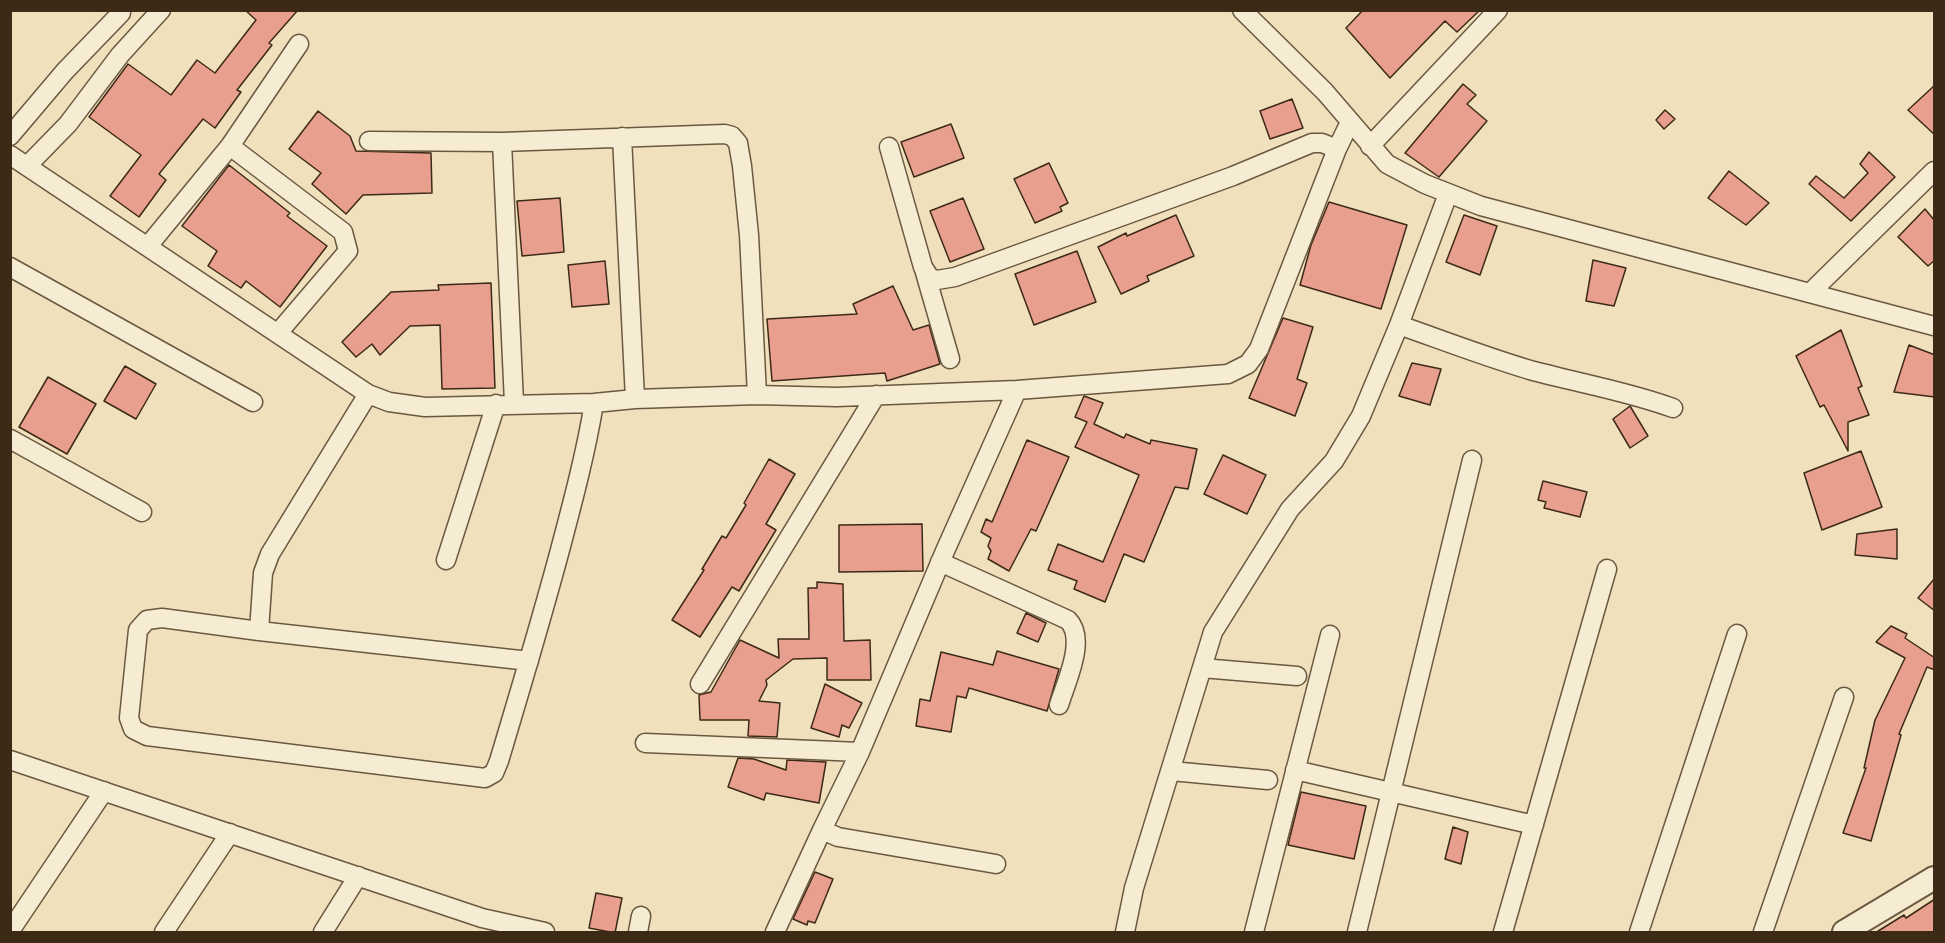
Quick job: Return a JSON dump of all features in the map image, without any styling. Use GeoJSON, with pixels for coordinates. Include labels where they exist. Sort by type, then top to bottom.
{"type":"FeatureCollection","features":[{"type":"Feature","properties":{"kind":"street"},"geometry":{"type":"LineString","coordinates":[[10,136],[65,71],[121,13],[121,10]]}},
{"type":"Feature","properties":{"kind":"street"},"geometry":{"type":"LineString","coordinates":[[27,166],[68,123],[120,55],[160,10]]}},
{"type":"Feature","properties":{"kind":"street"},"geometry":{"type":"LineString","coordinates":[[1242,10],[1279,45],[1387,164],[1448,194],[1481,206],[1935,326]]}},
{"type":"Feature","properties":{"kind":"street"},"geometry":{"type":"LineString","coordinates":[[1370,146],[1498,10]]}},
{"type":"Feature","properties":{"kind":"street"},"geometry":{"type":"LineString","coordinates":[[148,246],[230,146],[299,44]]}},
{"type":"Feature","properties":{"kind":"street"},"geometry":{"type":"LineString","coordinates":[[10,155],[368,394],[388,402],[425,406],[757,395],[837,397],[1017,390],[1228,374],[1248,364],[1259,349],[1337,149],[1350,122]]}},
{"type":"Feature","properties":{"kind":"street"},"geometry":{"type":"LineString","coordinates":[[369,141],[502,142],[622,136],[725,134],[732,136],[738,143],[749,235],[757,395]]}},
{"type":"Feature","properties":{"kind":"street"},"geometry":{"type":"LineString","coordinates":[[622,136],[635,399]]}},
{"type":"Feature","properties":{"kind":"street"},"geometry":{"type":"LineString","coordinates":[[446,560],[505,404],[502,142]]}},
{"type":"Feature","properties":{"kind":"street"},"geometry":{"type":"LineString","coordinates":[[923,267],[930,278],[946,280],[1233,176],[1312,143],[1322,142],[1337,149]]}},
{"type":"Feature","properties":{"kind":"street"},"geometry":{"type":"LineString","coordinates":[[230,146],[343,232],[348,251],[278,333]]}},
{"type":"Feature","properties":{"kind":"street"},"geometry":{"type":"LineString","coordinates":[[889,147],[950,359]]}},
{"type":"Feature","properties":{"kind":"street"},"geometry":{"type":"LineString","coordinates":[[1810,292],[1935,171]]}},
{"type":"Feature","properties":{"kind":"street"},"geometry":{"type":"LineString","coordinates":[[1125,933],[1134,888],[1213,633],[1290,509],[1334,461],[1361,416],[1399,325],[1448,194]]}},
{"type":"Feature","properties":{"kind":"street"},"geometry":{"type":"LineString","coordinates":[[10,267],[253,402]]}},
{"type":"Feature","properties":{"kind":"street"},"geometry":{"type":"LineString","coordinates":[[1399,325],[1526,368],[1587,385],[1647,398],[1673,408]]}},
{"type":"Feature","properties":{"kind":"street"},"geometry":{"type":"LineString","coordinates":[[775,933],[860,752],[940,562],[1017,390]]}},
{"type":"Feature","properties":{"kind":"street"},"geometry":{"type":"LineString","coordinates":[[259,631],[263,573],[270,554],[368,394]]}},
{"type":"Feature","properties":{"kind":"street"},"geometry":{"type":"LineString","coordinates":[[700,684],[876,395]]}},
{"type":"Feature","properties":{"kind":"street"},"geometry":{"type":"LineString","coordinates":[[529,661],[162,618],[147,620],[138,630],[129,718],[133,729],[147,736],[485,778],[494,773],[529,661],[587,444],[594,402]]}},
{"type":"Feature","properties":{"kind":"street"},"geometry":{"type":"LineString","coordinates":[[10,439],[142,512]]}},
{"type":"Feature","properties":{"kind":"street"},"geometry":{"type":"LineString","coordinates":[[1357,933],[1472,460]]}},
{"type":"Feature","properties":{"kind":"street"},"geometry":{"type":"LineString","coordinates":[[940,562],[1068,620],[1072,624],[1077,639],[1076,649],[1059,705]]}},
{"type":"Feature","properties":{"kind":"street"},"geometry":{"type":"LineString","coordinates":[[1503,933],[1607,569]]}},
{"type":"Feature","properties":{"kind":"street"},"geometry":{"type":"LineString","coordinates":[[1639,933],[1737,634]]}},
{"type":"Feature","properties":{"kind":"street"},"geometry":{"type":"LineString","coordinates":[[1254,933],[1330,636]]}},
{"type":"Feature","properties":{"kind":"street"},"geometry":{"type":"LineString","coordinates":[[1202,668],[1297,676]]}},
{"type":"Feature","properties":{"kind":"street"},"geometry":{"type":"LineString","coordinates":[[1763,933],[1844,697]]}},
{"type":"Feature","properties":{"kind":"street"},"geometry":{"type":"LineString","coordinates":[[645,743],[860,752]]}},
{"type":"Feature","properties":{"kind":"street"},"geometry":{"type":"LineString","coordinates":[[10,760],[358,876],[477,925],[545,933]]}},
{"type":"Feature","properties":{"kind":"street"},"geometry":{"type":"LineString","coordinates":[[1295,770],[1534,825]]}},
{"type":"Feature","properties":{"kind":"street"},"geometry":{"type":"LineString","coordinates":[[1171,771],[1268,780]]}},
{"type":"Feature","properties":{"kind":"street"},"geometry":{"type":"LineString","coordinates":[[10,931],[104,791]]}},
{"type":"Feature","properties":{"kind":"street"},"geometry":{"type":"LineString","coordinates":[[822,830],[838,837],[996,864]]}},
{"type":"Feature","properties":{"kind":"street"},"geometry":{"type":"LineString","coordinates":[[164,933],[230,833]]}},
{"type":"Feature","properties":{"kind":"street"},"geometry":{"type":"LineString","coordinates":[[323,933],[358,876]]}},
{"type":"Feature","properties":{"kind":"street"},"geometry":{"type":"LineString","coordinates":[[1844,933],[1935,878]]}},
{"type":"Feature","properties":{"kind":"building"},"geometry":{"type":"Polygon","coordinates":[[[245,10],[298,10],[269,43],[272,45],[237,90],[241,92],[215,128],[203,119],[159,174],[166,180],[139,217],[110,196],[141,155],[89,117],[128,64],[171,95],[197,60],[215,73],[256,20],[245,10]]]}},
{"type":"Feature","properties":{"kind":"building"},"geometry":{"type":"Polygon","coordinates":[[[1363,10],[1480,10],[1457,32],[1445,21],[1390,78],[1346,28],[1363,10]]]}},
{"type":"Feature","properties":{"kind":"building"},"geometry":{"type":"Polygon","coordinates":[[[1463,84],[1476,95],[1467,104],[1487,121],[1439,177],[1405,153],[1463,84]]]}},
{"type":"Feature","properties":{"kind":"building"},"geometry":{"type":"Polygon","coordinates":[[[1935,85],[1935,135],[1908,110],[1935,85]]]}},
{"type":"Feature","properties":{"kind":"building"},"geometry":{"type":"Polygon","coordinates":[[[1292,99],[1303,128],[1270,139],[1260,111],[1292,99]]]}},
{"type":"Feature","properties":{"kind":"building"},"geometry":{"type":"Polygon","coordinates":[[[1665,110],[1675,119],[1664,129],[1656,120],[1665,110]]]}},
{"type":"Feature","properties":{"kind":"building"},"geometry":{"type":"Polygon","coordinates":[[[318,111],[350,136],[356,151],[431,153],[432,193],[363,195],[346,214],[312,184],[321,173],[289,149],[318,111]]]}},
{"type":"Feature","properties":{"kind":"building"},"geometry":{"type":"Polygon","coordinates":[[[951,124],[964,158],[914,177],[901,142],[951,124]]]}},
{"type":"Feature","properties":{"kind":"building"},"geometry":{"type":"Polygon","coordinates":[[[1869,152],[1895,177],[1851,221],[1809,184],[1816,176],[1844,198],[1868,173],[1860,164],[1869,152]]]}},
{"type":"Feature","properties":{"kind":"building"},"geometry":{"type":"Polygon","coordinates":[[[1049,163],[1068,203],[1060,207],[1062,211],[1035,223],[1014,179],[1049,163]]]}},
{"type":"Feature","properties":{"kind":"building"},"geometry":{"type":"Polygon","coordinates":[[[229,165],[290,213],[287,216],[327,246],[280,307],[246,281],[241,288],[208,266],[217,251],[182,226],[229,165]]]}},
{"type":"Feature","properties":{"kind":"building"},"geometry":{"type":"Polygon","coordinates":[[[1729,171],[1769,203],[1746,225],[1708,198],[1729,171]]]}},
{"type":"Feature","properties":{"kind":"building"},"geometry":{"type":"Polygon","coordinates":[[[560,198],[564,252],[522,256],[517,201],[560,198]]]}},
{"type":"Feature","properties":{"kind":"building"},"geometry":{"type":"Polygon","coordinates":[[[963,198],[984,249],[950,262],[930,211],[963,198]]]}},
{"type":"Feature","properties":{"kind":"building"},"geometry":{"type":"Polygon","coordinates":[[[1329,202],[1407,225],[1381,309],[1300,285],[1311,245],[1329,202]]]}},
{"type":"Feature","properties":{"kind":"building"},"geometry":{"type":"Polygon","coordinates":[[[1925,209],[1935,221],[1935,260],[1928,266],[1898,237],[1925,209]]]}},
{"type":"Feature","properties":{"kind":"building"},"geometry":{"type":"Polygon","coordinates":[[[1176,215],[1194,256],[1147,276],[1149,281],[1121,294],[1098,247],[1126,233],[1127,236],[1176,215]]]}},
{"type":"Feature","properties":{"kind":"building"},"geometry":{"type":"Polygon","coordinates":[[[1464,215],[1497,226],[1480,275],[1446,262],[1464,215]]]}},
{"type":"Feature","properties":{"kind":"building"},"geometry":{"type":"Polygon","coordinates":[[[1077,251],[1096,302],[1034,325],[1015,274],[1077,251]]]}},
{"type":"Feature","properties":{"kind":"building"},"geometry":{"type":"Polygon","coordinates":[[[1593,260],[1626,268],[1614,306],[1586,301],[1593,260]]]}},
{"type":"Feature","properties":{"kind":"building"},"geometry":{"type":"Polygon","coordinates":[[[605,261],[609,304],[572,307],[568,265],[605,261]]]}},
{"type":"Feature","properties":{"kind":"building"},"geometry":{"type":"Polygon","coordinates":[[[491,283],[495,388],[442,389],[440,325],[410,326],[380,355],[372,344],[356,357],[342,342],[391,292],[439,290],[438,285],[491,283]]]}},
{"type":"Feature","properties":{"kind":"building"},"geometry":{"type":"Polygon","coordinates":[[[893,286],[913,330],[929,325],[940,364],[887,381],[885,373],[772,381],[767,319],[857,314],[853,304],[893,286]]]}},
{"type":"Feature","properties":{"kind":"building"},"geometry":{"type":"Polygon","coordinates":[[[1283,318],[1313,327],[1297,379],[1307,383],[1295,416],[1249,398],[1283,318]]]}},
{"type":"Feature","properties":{"kind":"building"},"geometry":{"type":"Polygon","coordinates":[[[1841,330],[1862,386],[1858,388],[1869,415],[1848,422],[1848,451],[1824,405],[1820,407],[1796,356],[1841,330]]]}},
{"type":"Feature","properties":{"kind":"building"},"geometry":{"type":"Polygon","coordinates":[[[1909,345],[1935,355],[1935,397],[1894,392],[1909,345]]]}},
{"type":"Feature","properties":{"kind":"building"},"geometry":{"type":"Polygon","coordinates":[[[1412,363],[1441,369],[1430,405],[1399,396],[1412,363]]]}},
{"type":"Feature","properties":{"kind":"building"},"geometry":{"type":"Polygon","coordinates":[[[125,366],[156,384],[136,419],[104,401],[125,366]]]}},
{"type":"Feature","properties":{"kind":"building"},"geometry":{"type":"Polygon","coordinates":[[[48,377],[96,404],[67,454],[19,427],[48,377]]]}},
{"type":"Feature","properties":{"kind":"building"},"geometry":{"type":"Polygon","coordinates":[[[1084,396],[1103,403],[1094,424],[1124,438],[1126,434],[1150,444],[1151,440],[1197,449],[1188,489],[1175,487],[1144,562],[1124,554],[1105,602],[1074,589],[1077,581],[1048,570],[1058,544],[1103,562],[1139,475],[1075,447],[1087,422],[1075,417],[1084,396]]]}},
{"type":"Feature","properties":{"kind":"building"},"geometry":{"type":"Polygon","coordinates":[[[1630,406],[1648,436],[1630,448],[1613,419],[1630,406]]]}},
{"type":"Feature","properties":{"kind":"building"},"geometry":{"type":"Polygon","coordinates":[[[1027,440],[1069,457],[1036,531],[1031,529],[1009,571],[988,559],[991,551],[988,546],[991,538],[981,532],[986,519],[992,522],[1027,440]]]}},
{"type":"Feature","properties":{"kind":"building"},"geometry":{"type":"Polygon","coordinates":[[[1861,451],[1882,507],[1822,530],[1804,473],[1861,451]]]}},
{"type":"Feature","properties":{"kind":"building"},"geometry":{"type":"Polygon","coordinates":[[[1223,455],[1266,475],[1247,514],[1204,494],[1223,455]]]}},
{"type":"Feature","properties":{"kind":"building"},"geometry":{"type":"Polygon","coordinates":[[[769,459],[795,474],[766,524],[776,530],[739,591],[732,587],[700,637],[672,620],[704,570],[702,569],[722,536],[726,538],[746,505],[744,503],[769,459]]]}},
{"type":"Feature","properties":{"kind":"building"},"geometry":{"type":"Polygon","coordinates":[[[1543,481],[1587,492],[1580,517],[1544,508],[1546,502],[1538,500],[1543,481]]]}},
{"type":"Feature","properties":{"kind":"building"},"geometry":{"type":"Polygon","coordinates":[[[922,524],[923,571],[839,572],[839,525],[922,524]]]}},
{"type":"Feature","properties":{"kind":"building"},"geometry":{"type":"Polygon","coordinates":[[[1897,529],[1897,559],[1855,555],[1857,534],[1897,529]]]}},
{"type":"Feature","properties":{"kind":"building"},"geometry":{"type":"Polygon","coordinates":[[[1935,578],[1935,611],[1918,598],[1935,578]]]}},
{"type":"Feature","properties":{"kind":"building"},"geometry":{"type":"Polygon","coordinates":[[[817,582],[843,584],[844,641],[870,640],[871,680],[827,680],[827,658],[793,659],[766,680],[767,685],[759,701],[780,703],[777,737],[748,736],[749,720],[700,720],[699,695],[711,692],[740,640],[779,658],[778,639],[809,639],[808,588],[817,588],[817,582]]]}},
{"type":"Feature","properties":{"kind":"building"},"geometry":{"type":"Polygon","coordinates":[[[1026,613],[1046,623],[1038,642],[1017,633],[1026,613]]]}},
{"type":"Feature","properties":{"kind":"building"},"geometry":{"type":"Polygon","coordinates":[[[1891,626],[1907,634],[1905,638],[1935,658],[1935,670],[1927,667],[1899,734],[1901,735],[1871,841],[1843,833],[1866,768],[1864,768],[1875,720],[1905,658],[1876,642],[1891,626]]]}},
{"type":"Feature","properties":{"kind":"building"},"geometry":{"type":"Polygon","coordinates":[[[997,651],[1059,669],[1047,711],[969,688],[966,698],[957,696],[951,732],[916,726],[920,699],[930,701],[941,652],[993,665],[997,651]]]}},
{"type":"Feature","properties":{"kind":"building"},"geometry":{"type":"Polygon","coordinates":[[[825,684],[862,703],[849,728],[842,725],[839,737],[811,728],[825,684]]]}},
{"type":"Feature","properties":{"kind":"building"},"geometry":{"type":"Polygon","coordinates":[[[738,758],[754,759],[786,770],[787,760],[826,762],[819,803],[766,793],[764,800],[728,787],[738,758]]]}},
{"type":"Feature","properties":{"kind":"building"},"geometry":{"type":"Polygon","coordinates":[[[1301,792],[1366,806],[1354,859],[1288,845],[1301,792]]]}},
{"type":"Feature","properties":{"kind":"building"},"geometry":{"type":"Polygon","coordinates":[[[1453,827],[1468,832],[1461,864],[1445,859],[1453,827]]]}},
{"type":"Feature","properties":{"kind":"building"},"geometry":{"type":"Polygon","coordinates":[[[815,872],[833,879],[815,923],[808,921],[807,925],[793,919],[815,872]]]}},
{"type":"Feature","properties":{"kind":"building"},"geometry":{"type":"Polygon","coordinates":[[[596,893],[622,898],[615,933],[589,928],[596,893]]]}},
{"type":"Feature","properties":{"kind":"building"},"geometry":{"type":"Polygon","coordinates":[[[1935,899],[1935,933],[1875,933],[1904,915],[1906,918],[1935,899]]]}}]}
